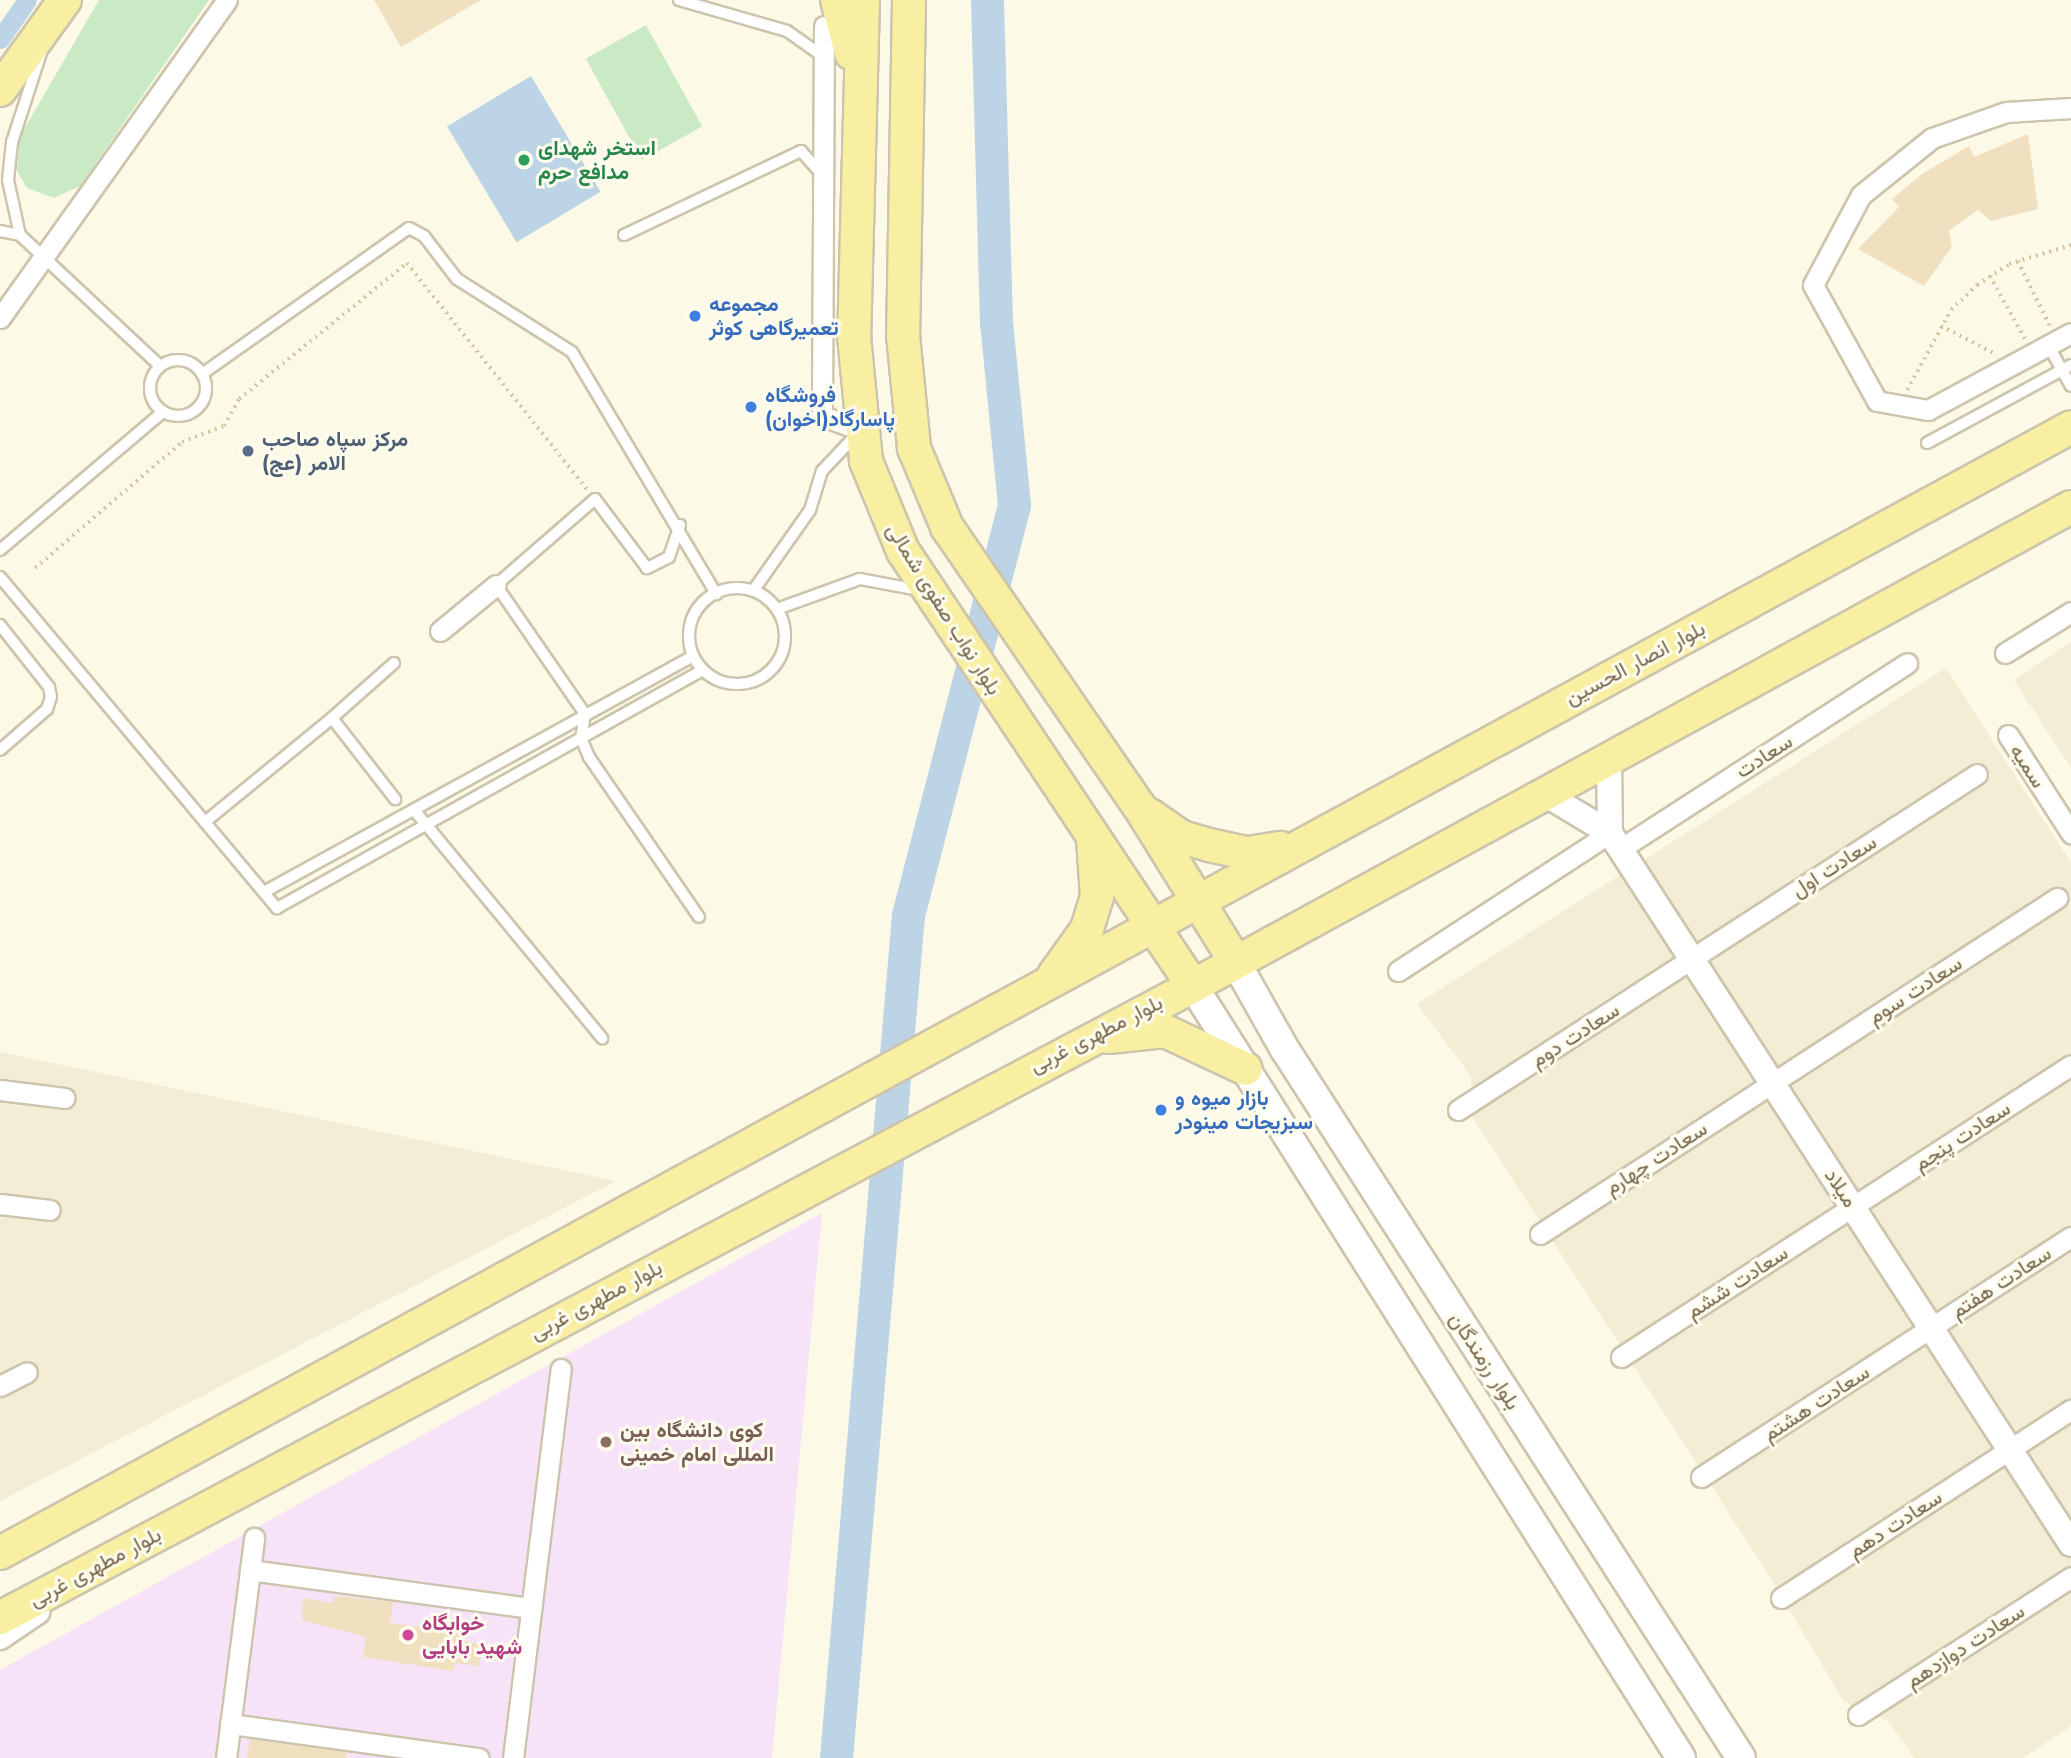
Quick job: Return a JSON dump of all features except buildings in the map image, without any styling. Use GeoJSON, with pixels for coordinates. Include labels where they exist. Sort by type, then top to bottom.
{"type":"FeatureCollection","features":[{"type":"Feature","properties":{"kind":"main road","name":"بلوار نواب صفوی شمالی"},"geometry":{"type":"LineString","coordinates":[[863,0],[853,335],[861,430],[883,509],[957,634],[1193,986]]}},
{"type":"Feature","properties":{"kind":"main road"},"geometry":{"type":"LineString","coordinates":[[912,6],[906,398],[929,489],[1014,631],[1139,806],[1235,961],[2071,508]]}},
{"type":"Feature","properties":{"kind":"main road"},"geometry":{"type":"LineString","coordinates":[[0,90],[57,11]]}},
{"type":"Feature","properties":{"kind":"main road"},"geometry":{"type":"LineString","coordinates":[[831,13],[859,114]]}},
{"type":"Feature","properties":{"kind":"main road","name":"بلوار انصار الحسین"},"geometry":{"type":"LineString","coordinates":[[1151,925],[2071,427]]}},
{"type":"Feature","properties":{"kind":"main road"},"geometry":{"type":"LineString","coordinates":[[1139,806],[1181,837],[1248,853],[1312,838]]}},
{"type":"Feature","properties":{"kind":"main road"},"geometry":{"type":"LineString","coordinates":[[1045,985],[1087,929],[1094,908],[1098,870],[1092,835]]}},
{"type":"Feature","properties":{"kind":"main road"},"geometry":{"type":"LineString","coordinates":[[0,1553],[952,1036],[1151,925]]}},
{"type":"Feature","properties":{"kind":"main road","name":"بلوار مطهری غربی"},"geometry":{"type":"LineString","coordinates":[[0,1618],[946,1112],[1193,986],[1235,961]]}},
{"type":"Feature","properties":{"kind":"main road","name":"بلوار رزمندگان"},"geometry":{"type":"LineString","coordinates":[[1235,961],[1284,1048],[1741,1758]]}},
{"type":"Feature","properties":{"kind":"main road"},"geometry":{"type":"LineString","coordinates":[[1193,986],[1681,1758]]}},
{"type":"Feature","properties":{"kind":"main road"},"geometry":{"type":"LineString","coordinates":[[1067,1048],[1124,1033],[1165,1031],[1246,1069]]}},
{"type":"Feature","properties":{"kind":"street"},"geometry":{"type":"LineString","coordinates":[[0,318],[227,0]]}},
{"type":"Feature","properties":{"kind":"street"},"geometry":{"type":"LineString","coordinates":[[831,13],[824,58],[822,416],[861,430]]}},
{"type":"Feature","properties":{"kind":"street"},"geometry":{"type":"LineString","coordinates":[[2052,343],[1928,410],[1877,401],[1813,285],[1840,226],[1861,195],[1932,138],[2006,112],[2071,108]]}},
{"type":"Feature","properties":{"kind":"street"},"geometry":{"type":"LineString","coordinates":[[440,631],[496,585]]}},
{"type":"Feature","properties":{"kind":"street"},"geometry":{"type":"LineString","coordinates":[[2005,653],[2071,612]]}},
{"type":"Feature","properties":{"kind":"street","name":"سعادت"},"geometry":{"type":"LineString","coordinates":[[1398,971],[1907,663]]}},
{"type":"Feature","properties":{"kind":"street","name":"سمیه"},"geometry":{"type":"LineString","coordinates":[[2008,735],[2071,833]]}},
{"type":"Feature","properties":{"kind":"street"},"geometry":{"type":"LineString","coordinates":[[1609,759],[1615,841]]}},
{"type":"Feature","properties":{"kind":"street","name":"سعادت اول"},"geometry":{"type":"LineString","coordinates":[[1692,959],[1977,774]]}},
{"type":"Feature","properties":{"kind":"street"},"geometry":{"type":"LineString","coordinates":[[1545,794],[1615,841]]}},
{"type":"Feature","properties":{"kind":"street","name":"میلاد"},"geometry":{"type":"LineString","coordinates":[[1615,841],[2071,1544]]}},
{"type":"Feature","properties":{"kind":"street","name":"سعادت سوم"},"geometry":{"type":"LineString","coordinates":[[1772,1083],[2057,898]]}},
{"type":"Feature","properties":{"kind":"street","name":"سعادت دوم"},"geometry":{"type":"LineString","coordinates":[[1458,1110],[1692,959]]}},
{"type":"Feature","properties":{"kind":"street","name":"سعادت پنجم"},"geometry":{"type":"LineString","coordinates":[[1853,1207],[2071,1065]]}},
{"type":"Feature","properties":{"kind":"street","name":"سعادت چهارم"},"geometry":{"type":"LineString","coordinates":[[1540,1234],[1772,1083]]}},
{"type":"Feature","properties":{"kind":"street"},"geometry":{"type":"LineString","coordinates":[[0,1090],[65,1098]]}},
{"type":"Feature","properties":{"kind":"street"},"geometry":{"type":"LineString","coordinates":[[0,1204],[50,1210]]}},
{"type":"Feature","properties":{"kind":"street","name":"سعادت ششم"},"geometry":{"type":"LineString","coordinates":[[1621,1357],[1853,1207]]}},
{"type":"Feature","properties":{"kind":"street","name":"سعادت هفتم"},"geometry":{"type":"LineString","coordinates":[[1931,1328],[2071,1237]]}},
{"type":"Feature","properties":{"kind":"street","name":"سعادت هشتم"},"geometry":{"type":"LineString","coordinates":[[1701,1477],[1931,1328]]}},
{"type":"Feature","properties":{"kind":"street"},"geometry":{"type":"LineString","coordinates":[[513,1758],[561,1369]]}},
{"type":"Feature","properties":{"kind":"street"},"geometry":{"type":"LineString","coordinates":[[0,1386],[27,1372]]}},
{"type":"Feature","properties":{"kind":"street","name":"سعادت دهم"},"geometry":{"type":"LineString","coordinates":[[1781,1598],[2071,1410]]}},
{"type":"Feature","properties":{"kind":"street"},"geometry":{"type":"LineString","coordinates":[[0,1535],[122,1487]]}},
{"type":"Feature","properties":{"kind":"street"},"geometry":{"type":"LineString","coordinates":[[226,1758],[254,1538]]}},
{"type":"Feature","properties":{"kind":"street"},"geometry":{"type":"LineString","coordinates":[[0,1637],[129,1549]]}},
{"type":"Feature","properties":{"kind":"street"},"geometry":{"type":"LineString","coordinates":[[250,1570],[531,1608]]}},
{"type":"Feature","properties":{"kind":"street","name":"سعادت دوازدهم"},"geometry":{"type":"LineString","coordinates":[[1858,1715],[2071,1577]]}},
{"type":"Feature","properties":{"kind":"street"},"geometry":{"type":"LineString","coordinates":[[230,1724],[479,1758]]}},
{"type":"Feature","properties":{"kind":"lane"},"geometry":{"type":"LineString","coordinates":[[679,0],[787,31],[824,58]]}},
{"type":"Feature","properties":{"kind":"lane"},"geometry":{"type":"LineString","coordinates":[[57,11],[12,142],[8,180],[20,235],[160,366]]}},
{"type":"Feature","properties":{"kind":"lane"},"geometry":{"type":"LineString","coordinates":[[624,235],[801,151],[823,176]]}},
{"type":"Feature","properties":{"kind":"lane"},"geometry":{"type":"LineString","coordinates":[[202,374],[408,228],[424,236],[457,279],[572,352],[680,525],[716,594]]}},
{"type":"Feature","properties":{"kind":"lane"},"geometry":{"type":"LineString","coordinates":[[0,231],[20,235]]}},
{"type":"Feature","properties":{"kind":"lane"},"geometry":{"type":"LineString","coordinates":[[2052,343],[2066,367],[2071,386]]}},
{"type":"Feature","properties":{"kind":"lane"},"geometry":{"type":"LineString","coordinates":[[178,360],[202,374],[206,393],[196,410],[180,416],[163,412],[150,390],[160,366],[178,360]]}},
{"type":"Feature","properties":{"kind":"lane"},"geometry":{"type":"LineString","coordinates":[[1927,443],[2066,367]]}},
{"type":"Feature","properties":{"kind":"lane"},"geometry":{"type":"LineString","coordinates":[[0,550],[163,412]]}},
{"type":"Feature","properties":{"kind":"lane"},"geometry":{"type":"LineString","coordinates":[[753,591],[810,510],[822,471],[861,430]]}},
{"type":"Feature","properties":{"kind":"lane"},"geometry":{"type":"LineString","coordinates":[[680,525],[669,557],[647,568],[595,499],[496,585],[585,714],[582,738],[699,917]]}},
{"type":"Feature","properties":{"kind":"lane"},"geometry":{"type":"LineString","coordinates":[[0,577],[277,908],[703,670]]}},
{"type":"Feature","properties":{"kind":"lane"},"geometry":{"type":"LineString","coordinates":[[777,609],[860,579],[898,582],[932,595]]}},
{"type":"Feature","properties":{"kind":"lane"},"geometry":{"type":"LineString","coordinates":[[753,591],[777,609],[785,638],[764,676],[732,684],[703,670],[694,656],[691,624],[716,594],[753,591]]}},
{"type":"Feature","properties":{"kind":"lane"},"geometry":{"type":"LineString","coordinates":[[0,625],[50,687],[51,697],[47,709],[0,750]]}},
{"type":"Feature","properties":{"kind":"lane"},"geometry":{"type":"LineString","coordinates":[[264,892],[694,656]]}},
{"type":"Feature","properties":{"kind":"lane"},"geometry":{"type":"LineString","coordinates":[[205,822],[332,718],[394,663]]}},
{"type":"Feature","properties":{"kind":"lane"},"geometry":{"type":"LineString","coordinates":[[332,718],[395,799]]}},
{"type":"Feature","properties":{"kind":"lane"},"geometry":{"type":"LineString","coordinates":[[414,810],[423,826],[602,1038]]}},
{"type":"Feature","properties":{"kind":"path"},"geometry":{"type":"LineString","coordinates":[[1902,405],[1941,326],[1990,276],[2018,261],[2071,244]]}},
{"type":"Feature","properties":{"kind":"path"},"geometry":{"type":"LineString","coordinates":[[2018,261],[2052,343]]}},
{"type":"Feature","properties":{"kind":"path"},"geometry":{"type":"LineString","coordinates":[[35,568],[182,442],[224,426],[239,399],[407,263],[595,499]]}},
{"type":"Feature","properties":{"kind":"path"},"geometry":{"type":"LineString","coordinates":[[1990,276],[2052,343]]}},
{"type":"Feature","properties":{"kind":"path"},"geometry":{"type":"LineString","coordinates":[[1941,326],[2015,363]]}},
{"type":"Feature","properties":{"kind":"shaded area"},"geometry":{"type":"Polygon","coordinates":[[[2071,642],[2071,768],[2014,680],[2071,642]]]}},
{"type":"Feature","properties":{"kind":"shaded area"},"geometry":{"type":"Polygon","coordinates":[[[1946,668],[2071,863],[2071,1726],[2023,1758],[1914,1758],[1889,1722],[1844,1702],[1767,1572],[1473,1118],[1471,1076],[1417,1004],[1946,668]]]}},
{"type":"Feature","properties":{"kind":"shaded area"},"geometry":{"type":"Polygon","coordinates":[[[0,1052],[616,1181],[0,1501],[0,1052]]]}},
{"type":"Feature","properties":{"kind":"shaded area","name":"کوی دانشگاه بین المللی امام خمینی"},"geometry":{"type":"Polygon","coordinates":[[[822,1213],[772,1758],[0,1758],[0,1670],[822,1213]]]}},
{"type":"Feature","properties":{"kind":"green space"},"geometry":{"type":"Polygon","coordinates":[[[99,0],[209,0],[80,186],[54,198],[27,188],[17,171],[19,138],[99,0]]]}},
{"type":"Feature","properties":{"kind":"green space"},"geometry":{"type":"Polygon","coordinates":[[[646,25],[702,126],[642,160],[586,58],[646,25]]]}},
{"type":"Feature","properties":{"kind":"water","name":"استخر شهدای مدافع حرم"},"geometry":{"type":"Polygon","coordinates":[[[531,76],[601,192],[517,242],[447,126],[531,76]]]}},
{"type":"Feature","properties":{"kind":"waterway"},"geometry":{"type":"LineString","coordinates":[[0,39],[27,0]]}},
{"type":"Feature","properties":{"kind":"waterway"},"geometry":{"type":"LineString","coordinates":[[836,1758],[908,915],[1014,505],[996,323],[987,0]]}},
{"type":"Feature","properties":{"kind":"place","name":"استخر شهدای مدافع حرم"},"geometry":{"type":"Point","coordinates":[524,160]}},
{"type":"Feature","properties":{"kind":"place","name":"مجموعه تعمیرگاهی کوثر"},"geometry":{"type":"Point","coordinates":[695,316]}},
{"type":"Feature","properties":{"kind":"place","name":"فروشگاه پاسارگاد(اخوان)"},"geometry":{"type":"Point","coordinates":[751,407]}},
{"type":"Feature","properties":{"kind":"place","name":"مرکز سپاه صاحب الامر (عج)"},"geometry":{"type":"Point","coordinates":[248,451]}},
{"type":"Feature","properties":{"kind":"place","name":"بازار میوه و سبزیجات مینودر"},"geometry":{"type":"Point","coordinates":[1161,1110]}},
{"type":"Feature","properties":{"kind":"place","name":"کوی دانشگاه بین المللی امام خمینی"},"geometry":{"type":"Point","coordinates":[606,1442]}},
{"type":"Feature","properties":{"kind":"place","name":"خوابگاه شهید بابایی"},"geometry":{"type":"Point","coordinates":[408,1635]}}]}
